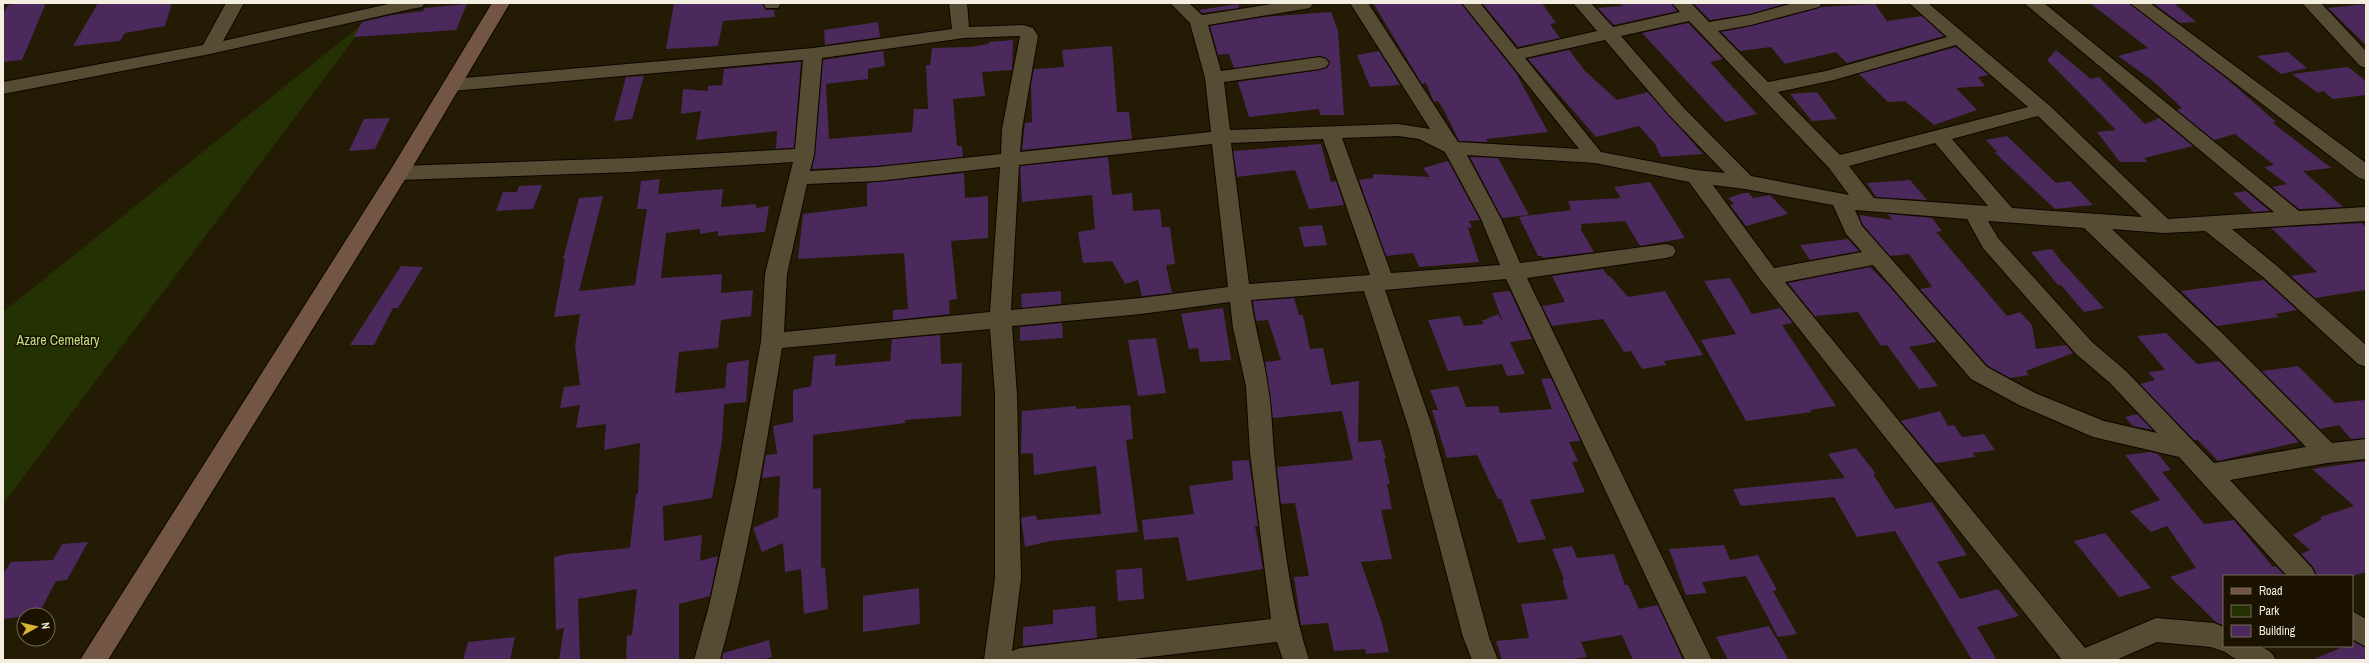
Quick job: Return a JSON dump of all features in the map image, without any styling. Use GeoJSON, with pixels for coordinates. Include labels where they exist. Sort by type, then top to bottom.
{"type":"FeatureCollection","features":[{"type":"Feature","properties":{"kind":"street"},"geometry":{"type":"LineString","coordinates":[[210,49],[234,3]]}},
{"type":"Feature","properties":{"kind":"street"},"geometry":{"type":"LineString","coordinates":[[3,88],[210,49],[416,3]]}},
{"type":"Feature","properties":{"kind":"street"},"geometry":{"type":"LineString","coordinates":[[93,660],[399,173],[501,3]]}},
{"type":"Feature","properties":{"kind":"street"},"geometry":{"type":"LineString","coordinates":[[958,3],[961,30],[964,33]]}},
{"type":"Feature","properties":{"kind":"street"},"geometry":{"type":"LineString","coordinates":[[1179,3],[1198,21],[1214,78],[1244,328],[1257,386],[1262,453],[1286,629],[1296,660]]}},
{"type":"Feature","properties":{"kind":"street"},"geometry":{"type":"LineString","coordinates":[[1359,3],[1452,148],[1491,219],[1513,271],[1699,660]]}},
{"type":"Feature","properties":{"kind":"street"},"geometry":{"type":"LineString","coordinates":[[1471,3],[1594,157]]}},
{"type":"Feature","properties":{"kind":"street"},"geometry":{"type":"LineString","coordinates":[[1582,3],[1676,111],[1745,182]]}},
{"type":"Feature","properties":{"kind":"street"},"geometry":{"type":"LineString","coordinates":[[1918,3],[1961,38],[2042,109],[2163,226]]}},
{"type":"Feature","properties":{"kind":"street"},"geometry":{"type":"LineString","coordinates":[[2033,3],[2294,218]]}},
{"type":"Feature","properties":{"kind":"street"},"geometry":{"type":"LineString","coordinates":[[2139,3],[2366,173]]}},
{"type":"Feature","properties":{"kind":"street"},"geometry":{"type":"LineString","coordinates":[[2311,3],[2366,62]]}},
{"type":"Feature","properties":{"kind":"street"},"geometry":{"type":"LineString","coordinates":[[1198,21],[1304,4]]}},
{"type":"Feature","properties":{"kind":"street"},"geometry":{"type":"LineString","coordinates":[[1514,55],[1693,15],[1751,20],[1805,4]]}},
{"type":"Feature","properties":{"kind":"street"},"geometry":{"type":"LineString","coordinates":[[1693,15],[1836,163],[1868,205]]}},
{"type":"Feature","properties":{"kind":"street"},"geometry":{"type":"LineString","coordinates":[[452,84],[813,54],[964,33],[1027,32],[1029,36],[1012,130],[1009,160],[1006,248],[1000,319],[1006,395],[1008,578],[997,660]]}},
{"type":"Feature","properties":{"kind":"street"},"geometry":{"type":"LineString","coordinates":[[1763,89],[1828,76],[1961,38]]}},
{"type":"Feature","properties":{"kind":"street"},"geometry":{"type":"LineString","coordinates":[[707,660],[727,582],[772,341],[776,274],[804,155],[813,54]]}},
{"type":"Feature","properties":{"kind":"street"},"geometry":{"type":"LineString","coordinates":[[1214,78],[1320,63]]}},
{"type":"Feature","properties":{"kind":"street"},"geometry":{"type":"LineString","coordinates":[[1836,163],[2042,109]]}},
{"type":"Feature","properties":{"kind":"street"},"geometry":{"type":"LineString","coordinates":[[798,178],[878,174],[1221,138],[1398,130],[1423,132],[1452,148],[1594,157],[1696,177],[1745,182],[1842,202],[1868,205],[2163,226],[2366,214]]}},
{"type":"Feature","properties":{"kind":"street"},"geometry":{"type":"LineString","coordinates":[[1330,133],[1378,284],[1389,330],[1419,422],[1476,637],[1485,660]]}},
{"type":"Feature","properties":{"kind":"street"},"geometry":{"type":"LineString","coordinates":[[1939,136],[2006,215]]}},
{"type":"Feature","properties":{"kind":"street"},"geometry":{"type":"LineString","coordinates":[[399,173],[630,165],[804,155]]}},
{"type":"Feature","properties":{"kind":"street"},"geometry":{"type":"LineString","coordinates":[[1696,177],[1769,277],[2078,660]]}},
{"type":"Feature","properties":{"kind":"street"},"geometry":{"type":"LineString","coordinates":[[1842,202],[1853,229],[1979,373],[2027,399],[2101,430],[2186,449]]}},
{"type":"Feature","properties":{"kind":"street"},"geometry":{"type":"LineString","coordinates":[[1973,212],[1990,243],[2028,283],[2084,348],[2118,377],[2186,449],[2212,474],[2302,575]]}},
{"type":"Feature","properties":{"kind":"street"},"geometry":{"type":"LineString","coordinates":[[2090,221],[2210,335],[2327,453]]}},
{"type":"Feature","properties":{"kind":"street"},"geometry":{"type":"LineString","coordinates":[[2209,223],[2240,245],[2297,293],[2328,325],[2366,358]]}},
{"type":"Feature","properties":{"kind":"street"},"geometry":{"type":"LineString","coordinates":[[772,341],[1195,301],[1240,293],[1378,284],[1541,269],[1666,251]]}},
{"type":"Feature","properties":{"kind":"street"},"geometry":{"type":"LineString","coordinates":[[1769,277],[1878,257]]}},
{"type":"Feature","properties":{"kind":"street"},"geometry":{"type":"LineString","coordinates":[[2212,474],[2327,453],[2366,449]]}},
{"type":"Feature","properties":{"kind":"street"},"geometry":{"type":"LineString","coordinates":[[2353,624],[2366,634]]}},
{"type":"Feature","properties":{"kind":"street"},"geometry":{"type":"LineString","coordinates":[[1020,660],[1128,654],[1286,629]]}},
{"type":"Feature","properties":{"kind":"street"},"geometry":{"type":"LineString","coordinates":[[2087,660],[2156,630],[2214,635],[2223,640]]}},
{"type":"Feature","properties":{"kind":"street"},"geometry":{"type":"LineString","coordinates":[[2238,647],[2263,660]]}},
{"type":"Feature","properties":{"kind":"green space","name":"Azare Cemetary"},"geometry":{"type":"Polygon","coordinates":[[[370,18],[3,504],[3,312],[370,18]]]}},
{"type":"Feature","properties":{"kind":"building"},"geometry":{"type":"Polygon","coordinates":[[[20,3],[46,3],[22,60],[3,62],[3,14],[8,5],[20,3]]]}},
{"type":"Feature","properties":{"kind":"building"},"geometry":{"type":"Polygon","coordinates":[[[98,3],[172,3],[165,26],[125,33],[120,41],[73,46],[98,3]]]}},
{"type":"Feature","properties":{"kind":"building"},"geometry":{"type":"Polygon","coordinates":[[[674,3],[762,3],[766,10],[774,10],[775,17],[723,21],[718,46],[666,49],[674,3]]]}},
{"type":"Feature","properties":{"kind":"building"},"geometry":{"type":"Polygon","coordinates":[[[1373,3],[1461,3],[1516,73],[1548,132],[1486,139],[1488,142],[1459,141],[1445,112],[1438,101],[1434,102],[1426,83],[1422,84],[1373,3]]]}},
{"type":"Feature","properties":{"kind":"building"},"geometry":{"type":"Polygon","coordinates":[[[1482,3],[1542,3],[1556,23],[1550,24],[1560,38],[1518,47],[1482,3]]]}},
{"type":"Feature","properties":{"kind":"building"},"geometry":{"type":"Polygon","coordinates":[[[1619,3],[1671,3],[1677,11],[1614,25],[1598,8],[1622,6],[1619,3]]]}},
{"type":"Feature","properties":{"kind":"building"},"geometry":{"type":"Polygon","coordinates":[[[1693,3],[1788,3],[1750,14],[1710,20],[1693,3]]]}},
{"type":"Feature","properties":{"kind":"building"},"geometry":{"type":"Polygon","coordinates":[[[2090,3],[2129,3],[2227,79],[2276,122],[2273,123],[2331,168],[2303,171],[2343,207],[2299,209],[2272,187],[2287,184],[2264,167],[2274,165],[2235,134],[2214,140],[2177,110],[2182,108],[2153,81],[2118,56],[2148,48],[2090,3]]]}},
{"type":"Feature","properties":{"kind":"building"},"geometry":{"type":"Polygon","coordinates":[[[2153,3],[2174,3],[2196,22],[2180,23],[2153,3]]]}},
{"type":"Feature","properties":{"kind":"building"},"geometry":{"type":"Polygon","coordinates":[[[467,4],[456,30],[354,37],[362,22],[392,15],[423,11],[424,8],[467,4]]]}},
{"type":"Feature","properties":{"kind":"building"},"geometry":{"type":"Polygon","coordinates":[[[1238,4],[1239,8],[1202,13],[1199,10],[1238,4]]]}},
{"type":"Feature","properties":{"kind":"building"},"geometry":{"type":"Polygon","coordinates":[[[1875,4],[1887,21],[1922,16],[1944,36],[1847,63],[1836,52],[1785,64],[1771,47],[1740,51],[1721,32],[1751,26],[1821,7],[1875,4]]]}},
{"type":"Feature","properties":{"kind":"building"},"geometry":{"type":"Polygon","coordinates":[[[2366,4],[2366,45],[2328,8],[2366,4]]]}},
{"type":"Feature","properties":{"kind":"building"},"geometry":{"type":"Polygon","coordinates":[[[1331,12],[1338,31],[1344,115],[1320,115],[1319,109],[1249,117],[1238,82],[1320,70],[1327,68],[1330,62],[1326,58],[1320,56],[1234,68],[1229,54],[1218,55],[1210,26],[1265,17],[1331,12]]]}},
{"type":"Feature","properties":{"kind":"building"},"geometry":{"type":"Polygon","coordinates":[[[878,22],[880,37],[825,45],[824,30],[878,22]]]}},
{"type":"Feature","properties":{"kind":"building"},"geometry":{"type":"Polygon","coordinates":[[[1688,23],[1723,59],[1710,62],[1757,114],[1725,122],[1642,33],[1688,23]]]}},
{"type":"Feature","properties":{"kind":"building"},"geometry":{"type":"Polygon","coordinates":[[[1013,40],[1012,70],[982,72],[985,96],[953,99],[957,146],[962,146],[963,157],[878,166],[812,169],[815,155],[823,60],[883,51],[885,66],[868,69],[868,79],[826,84],[829,139],[912,132],[914,109],[928,109],[926,65],[930,65],[932,48],[971,47],[989,44],[989,42],[1013,40]]]}},
{"type":"Feature","properties":{"kind":"building"},"geometry":{"type":"Polygon","coordinates":[[[1112,46],[1117,112],[1129,112],[1132,139],[1022,150],[1025,123],[1032,122],[1031,84],[1034,69],[1064,67],[1062,50],[1112,46]]]}},
{"type":"Feature","properties":{"kind":"building"},"geometry":{"type":"Polygon","coordinates":[[[1956,47],[1989,75],[1978,77],[1985,86],[1956,88],[1977,110],[1934,125],[1905,101],[1888,102],[1859,74],[1956,47]]]}},
{"type":"Feature","properties":{"kind":"building"},"geometry":{"type":"Polygon","coordinates":[[[1569,50],[1585,71],[1617,100],[1648,92],[1703,154],[1661,157],[1655,144],[1639,126],[1596,137],[1528,59],[1569,50]]]}},
{"type":"Feature","properties":{"kind":"building"},"geometry":{"type":"Polygon","coordinates":[[[2056,50],[2091,79],[2099,77],[2145,124],[2159,118],[2193,146],[2144,158],[2148,162],[2120,162],[2097,132],[2116,130],[2047,60],[2056,50]]]}},
{"type":"Feature","properties":{"kind":"building"},"geometry":{"type":"Polygon","coordinates":[[[1379,51],[1400,85],[1370,87],[1357,55],[1379,51]]]}},
{"type":"Feature","properties":{"kind":"building"},"geometry":{"type":"Polygon","coordinates":[[[2288,52],[2307,68],[2281,74],[2257,56],[2288,52]]]}},
{"type":"Feature","properties":{"kind":"building"},"geometry":{"type":"Polygon","coordinates":[[[801,62],[794,148],[776,149],[777,131],[696,140],[701,111],[681,114],[683,89],[708,91],[708,86],[722,85],[724,69],[801,62]]]}},
{"type":"Feature","properties":{"kind":"building"},"geometry":{"type":"Polygon","coordinates":[[[2348,67],[2366,81],[2366,95],[2333,99],[2323,91],[2318,93],[2292,74],[2348,67]]]}},
{"type":"Feature","properties":{"kind":"building"},"geometry":{"type":"Polygon","coordinates":[[[644,76],[632,119],[614,121],[626,77],[644,76]]]}},
{"type":"Feature","properties":{"kind":"building"},"geometry":{"type":"Polygon","coordinates":[[[1817,92],[1837,119],[1812,121],[1790,94],[1817,92]]]}},
{"type":"Feature","properties":{"kind":"building"},"geometry":{"type":"Polygon","coordinates":[[[390,118],[375,149],[349,151],[364,119],[390,118]]]}},
{"type":"Feature","properties":{"kind":"building"},"geometry":{"type":"Polygon","coordinates":[[[2007,136],[2056,183],[2070,181],[2093,205],[2055,209],[1994,152],[1997,152],[1986,140],[2007,136]]]}},
{"type":"Feature","properties":{"kind":"building"},"geometry":{"type":"Polygon","coordinates":[[[1321,144],[1331,182],[1336,181],[1344,205],[1309,209],[1295,170],[1237,177],[1233,151],[1321,144]]]}},
{"type":"Feature","properties":{"kind":"building"},"geometry":{"type":"Polygon","coordinates":[[[1108,157],[1112,195],[1132,193],[1133,211],[1160,209],[1162,227],[1170,227],[1175,264],[1166,265],[1172,293],[1142,296],[1138,280],[1125,284],[1112,261],[1083,263],[1078,232],[1095,229],[1092,195],[1022,202],[1020,166],[1108,157]]]}},
{"type":"Feature","properties":{"kind":"building"},"geometry":{"type":"Polygon","coordinates":[[[1470,157],[1498,158],[1529,215],[1502,218],[1470,157]]]}},
{"type":"Feature","properties":{"kind":"building"},"geometry":{"type":"Polygon","coordinates":[[[1448,161],[1480,220],[1469,221],[1472,227],[1468,228],[1479,262],[1419,267],[1413,253],[1386,256],[1359,180],[1373,178],[1373,174],[1430,177],[1423,168],[1448,161]]]}},
{"type":"Feature","properties":{"kind":"building"},"geometry":{"type":"Polygon","coordinates":[[[964,173],[965,198],[988,196],[988,238],[951,241],[957,299],[949,300],[950,314],[893,320],[893,310],[908,309],[904,253],[798,259],[803,214],[867,206],[867,183],[964,173]]]}},
{"type":"Feature","properties":{"kind":"building"},"geometry":{"type":"Polygon","coordinates":[[[660,179],[658,194],[723,189],[721,207],[756,204],[756,208],[769,206],[765,232],[718,236],[718,231],[700,234],[700,229],[666,233],[661,278],[722,274],[721,293],[753,290],[751,316],[721,320],[718,348],[679,352],[675,393],[725,388],[722,441],[712,498],[663,506],[664,541],[702,535],[700,561],[718,556],[710,596],[679,604],[679,660],[626,660],[627,636],[632,635],[637,589],[578,599],[580,660],[559,660],[564,628],[556,630],[554,557],[566,554],[630,548],[636,494],[638,494],[640,443],[604,450],[606,424],[576,428],[580,405],[560,408],[564,387],[580,385],[575,346],[580,314],[554,317],[565,259],[563,259],[579,198],[603,196],[579,291],[635,285],[647,209],[637,209],[641,181],[660,179]]]}},
{"type":"Feature","properties":{"kind":"building"},"geometry":{"type":"Polygon","coordinates":[[[1910,180],[1927,200],[1876,197],[1867,183],[1910,180]]]}},
{"type":"Feature","properties":{"kind":"building"},"geometry":{"type":"Polygon","coordinates":[[[1650,182],[1685,238],[1640,246],[1625,221],[1581,224],[1582,228],[1580,228],[1594,252],[1543,258],[1542,256],[1538,256],[1519,217],[1571,210],[1568,201],[1621,198],[1614,187],[1650,182]]]}},
{"type":"Feature","properties":{"kind":"building"},"geometry":{"type":"Polygon","coordinates":[[[542,185],[533,209],[496,211],[503,192],[517,192],[519,186],[542,185]]]}},
{"type":"Feature","properties":{"kind":"building"},"geometry":{"type":"Polygon","coordinates":[[[2246,191],[2270,211],[2253,212],[2233,193],[2246,191]]]}},
{"type":"Feature","properties":{"kind":"building"},"geometry":{"type":"Polygon","coordinates":[[[1749,193],[1753,198],[1770,195],[1788,214],[1746,226],[1730,205],[1734,204],[1728,198],[1749,193]]]}},
{"type":"Feature","properties":{"kind":"building"},"geometry":{"type":"Polygon","coordinates":[[[1888,214],[1932,218],[1942,231],[1936,232],[2007,316],[2020,312],[2032,325],[2036,349],[2066,345],[2073,353],[2026,371],[2029,375],[2010,378],[1988,366],[1920,289],[1932,287],[1909,254],[1890,256],[1863,225],[1859,215],[1892,220],[1888,214]]]}},
{"type":"Feature","properties":{"kind":"building"},"geometry":{"type":"Polygon","coordinates":[[[2362,223],[2366,227],[2366,290],[2315,298],[2291,276],[2317,272],[2271,228],[2362,223]]]}},
{"type":"Feature","properties":{"kind":"building"},"geometry":{"type":"Polygon","coordinates":[[[1322,225],[1327,245],[1304,247],[1299,227],[1322,225]]]}},
{"type":"Feature","properties":{"kind":"building"},"geometry":{"type":"Polygon","coordinates":[[[1848,239],[1859,251],[1810,260],[1800,245],[1848,239]]]}},
{"type":"Feature","properties":{"kind":"building"},"geometry":{"type":"Polygon","coordinates":[[[2052,249],[2104,308],[2084,312],[2061,285],[2058,285],[2031,252],[2052,249]]]}},
{"type":"Feature","properties":{"kind":"building"},"geometry":{"type":"Polygon","coordinates":[[[401,266],[423,267],[398,308],[393,308],[374,345],[350,345],[401,266]]]}},
{"type":"Feature","properties":{"kind":"building"},"geometry":{"type":"Polygon","coordinates":[[[1870,267],[1891,288],[1937,342],[1909,347],[1938,386],[1919,389],[1887,345],[1881,346],[1858,312],[1816,316],[1817,319],[1788,283],[1870,267]]]}},
{"type":"Feature","properties":{"kind":"building"},"geometry":{"type":"Polygon","coordinates":[[[1603,269],[1628,297],[1665,291],[1703,355],[1664,361],[1666,365],[1642,369],[1631,351],[1624,352],[1603,319],[1552,326],[1542,306],[1565,302],[1552,276],[1603,269]]]}},
{"type":"Feature","properties":{"kind":"building"},"geometry":{"type":"Polygon","coordinates":[[[1730,278],[1752,314],[1780,308],[1793,323],[1782,325],[1836,406],[1810,410],[1812,412],[1746,421],[1701,340],[1736,334],[1704,281],[1730,278]]]}},
{"type":"Feature","properties":{"kind":"building"},"geometry":{"type":"Polygon","coordinates":[[[2264,280],[2297,310],[2275,314],[2279,317],[2217,326],[2181,291],[2264,280]]]}},
{"type":"Feature","properties":{"kind":"building"},"geometry":{"type":"Polygon","coordinates":[[[1061,291],[1061,304],[1022,308],[1021,294],[1061,291]]]}},
{"type":"Feature","properties":{"kind":"building"},"geometry":{"type":"Polygon","coordinates":[[[1510,291],[1532,339],[1510,342],[1525,374],[1507,376],[1502,364],[1448,371],[1428,320],[1460,316],[1464,326],[1484,324],[1482,321],[1498,314],[1503,322],[1492,293],[1510,291]]]}},
{"type":"Feature","properties":{"kind":"building"},"geometry":{"type":"Polygon","coordinates":[[[1294,298],[1299,315],[1303,315],[1310,349],[1323,348],[1331,385],[1359,381],[1358,442],[1381,440],[1390,484],[1387,484],[1392,509],[1381,510],[1392,559],[1361,562],[1382,623],[1389,652],[1366,654],[1365,649],[1334,651],[1328,623],[1301,625],[1294,577],[1309,576],[1295,503],[1281,504],[1277,467],[1353,460],[1342,411],[1273,418],[1265,362],[1281,360],[1268,320],[1256,321],[1253,301],[1294,298]]]}},
{"type":"Feature","properties":{"kind":"building"},"geometry":{"type":"Polygon","coordinates":[[[1223,308],[1231,360],[1200,362],[1198,348],[1189,349],[1181,314],[1223,308]]]}},
{"type":"Feature","properties":{"kind":"building"},"geometry":{"type":"Polygon","coordinates":[[[1062,323],[1063,338],[1020,341],[1020,327],[1062,323]]]}},
{"type":"Feature","properties":{"kind":"building"},"geometry":{"type":"Polygon","coordinates":[[[2166,333],[2197,364],[2219,361],[2299,442],[2218,461],[2198,440],[2194,440],[2140,384],[2155,380],[2148,372],[2165,370],[2137,336],[2166,333]]]}},
{"type":"Feature","properties":{"kind":"building"},"geometry":{"type":"Polygon","coordinates":[[[940,335],[941,364],[962,363],[961,416],[905,420],[905,423],[813,435],[813,489],[821,488],[821,568],[825,567],[828,609],[804,614],[801,569],[785,572],[783,543],[762,552],[753,528],[778,517],[780,476],[762,478],[766,455],[777,454],[773,426],[793,422],[793,390],[811,386],[814,356],[836,354],[835,366],[890,361],[892,339],[940,335]]]}},
{"type":"Feature","properties":{"kind":"building"},"geometry":{"type":"Polygon","coordinates":[[[1156,338],[1166,393],[1138,396],[1128,340],[1156,338]]]}},
{"type":"Feature","properties":{"kind":"building"},"geometry":{"type":"Polygon","coordinates":[[[749,360],[746,402],[724,404],[727,363],[749,360]]]}},
{"type":"Feature","properties":{"kind":"building"},"geometry":{"type":"Polygon","coordinates":[[[2298,366],[2335,403],[2366,400],[2366,438],[2351,439],[2339,425],[2320,429],[2262,371],[2298,366]]]}},
{"type":"Feature","properties":{"kind":"building"},"geometry":{"type":"Polygon","coordinates":[[[1551,378],[1581,441],[1569,442],[1578,461],[1572,462],[1585,492],[1530,500],[1546,539],[1518,543],[1501,499],[1498,499],[1477,455],[1447,458],[1432,410],[1438,410],[1430,390],[1458,386],[1466,407],[1498,406],[1500,413],[1552,409],[1541,379],[1551,378]]]}},
{"type":"Feature","properties":{"kind":"building"},"geometry":{"type":"Polygon","coordinates":[[[1130,405],[1133,439],[1126,440],[1138,532],[1050,541],[1025,547],[1021,518],[1036,515],[1037,520],[1101,514],[1096,466],[1034,475],[1033,453],[1021,454],[1022,411],[1076,406],[1076,409],[1130,405]]]}},
{"type":"Feature","properties":{"kind":"building"},"geometry":{"type":"Polygon","coordinates":[[[1940,411],[1948,426],[1954,425],[1962,437],[1984,434],[1995,450],[1973,453],[1975,457],[1936,463],[1901,421],[1940,411]]]}},
{"type":"Feature","properties":{"kind":"building"},"geometry":{"type":"Polygon","coordinates":[[[2137,414],[2153,430],[2133,426],[2125,417],[2137,414]]]}},
{"type":"Feature","properties":{"kind":"building"},"geometry":{"type":"Polygon","coordinates":[[[1856,448],[1876,474],[1873,474],[1895,509],[1932,502],[1967,555],[1937,562],[1960,599],[1998,589],[2019,616],[1977,627],[1997,660],[1972,660],[1895,531],[1857,537],[1834,497],[1741,506],[1733,489],[1845,478],[1828,454],[1856,448]]]}},
{"type":"Feature","properties":{"kind":"building"},"geometry":{"type":"Polygon","coordinates":[[[2150,452],[2158,454],[2171,470],[2162,472],[2204,524],[2234,520],[2273,567],[2276,566],[2284,575],[2223,575],[2223,625],[2217,623],[2170,577],[2196,568],[2167,526],[2151,532],[2130,511],[2160,500],[2125,455],[2150,452]]]}},
{"type":"Feature","properties":{"kind":"building"},"geometry":{"type":"Polygon","coordinates":[[[1249,460],[1258,526],[1255,526],[1263,569],[1187,581],[1178,537],[1144,540],[1142,520],[1194,514],[1189,486],[1233,480],[1232,461],[1249,460]]]}},
{"type":"Feature","properties":{"kind":"building"},"geometry":{"type":"Polygon","coordinates":[[[2366,461],[2366,572],[2353,576],[2317,575],[2313,567],[2301,554],[2310,550],[2293,535],[2322,519],[2320,517],[2354,506],[2312,469],[2366,461]]]}},
{"type":"Feature","properties":{"kind":"building"},"geometry":{"type":"Polygon","coordinates":[[[2105,533],[2151,588],[2119,597],[2074,541],[2105,533]]]}},
{"type":"Feature","properties":{"kind":"building"},"geometry":{"type":"Polygon","coordinates":[[[88,542],[67,580],[56,581],[42,607],[16,607],[16,618],[3,619],[3,574],[11,562],[53,560],[62,544],[88,542]]]}},
{"type":"Feature","properties":{"kind":"building"},"geometry":{"type":"Polygon","coordinates":[[[1724,545],[1730,560],[1758,555],[1777,590],[1773,591],[1797,634],[1778,637],[1746,576],[1702,582],[1707,593],[1686,595],[1669,549],[1724,545]]]}},
{"type":"Feature","properties":{"kind":"building"},"geometry":{"type":"Polygon","coordinates":[[[1572,546],[1577,558],[1614,554],[1625,585],[1628,585],[1639,609],[1658,605],[1683,660],[1633,660],[1622,635],[1581,642],[1587,657],[1567,660],[1502,660],[1496,641],[1529,638],[1521,604],[1568,599],[1562,580],[1564,579],[1552,549],[1572,546]]]}},
{"type":"Feature","properties":{"kind":"building"},"geometry":{"type":"Polygon","coordinates":[[[1142,568],[1144,599],[1118,601],[1116,570],[1142,568]]]}},
{"type":"Feature","properties":{"kind":"building"},"geometry":{"type":"Polygon","coordinates":[[[919,588],[920,624],[863,632],[863,596],[919,588]]]}},
{"type":"Feature","properties":{"kind":"building"},"geometry":{"type":"Polygon","coordinates":[[[1095,606],[1097,638],[1023,646],[1023,627],[1053,624],[1053,610],[1095,606]]]}},
{"type":"Feature","properties":{"kind":"building"},"geometry":{"type":"Polygon","coordinates":[[[1769,626],[1789,660],[1728,660],[1716,637],[1769,626]]]}},
{"type":"Feature","properties":{"kind":"building"},"geometry":{"type":"Polygon","coordinates":[[[515,637],[510,660],[463,660],[468,642],[515,637]]]}},
{"type":"Feature","properties":{"kind":"building"},"geometry":{"type":"Polygon","coordinates":[[[769,640],[772,657],[762,660],[722,660],[723,653],[769,640]]]}},
{"type":"Feature","properties":{"kind":"building"},"geometry":{"type":"Polygon","coordinates":[[[2354,642],[2366,648],[2366,660],[2312,660],[2343,647],[2353,647],[2354,642]]]}}]}
